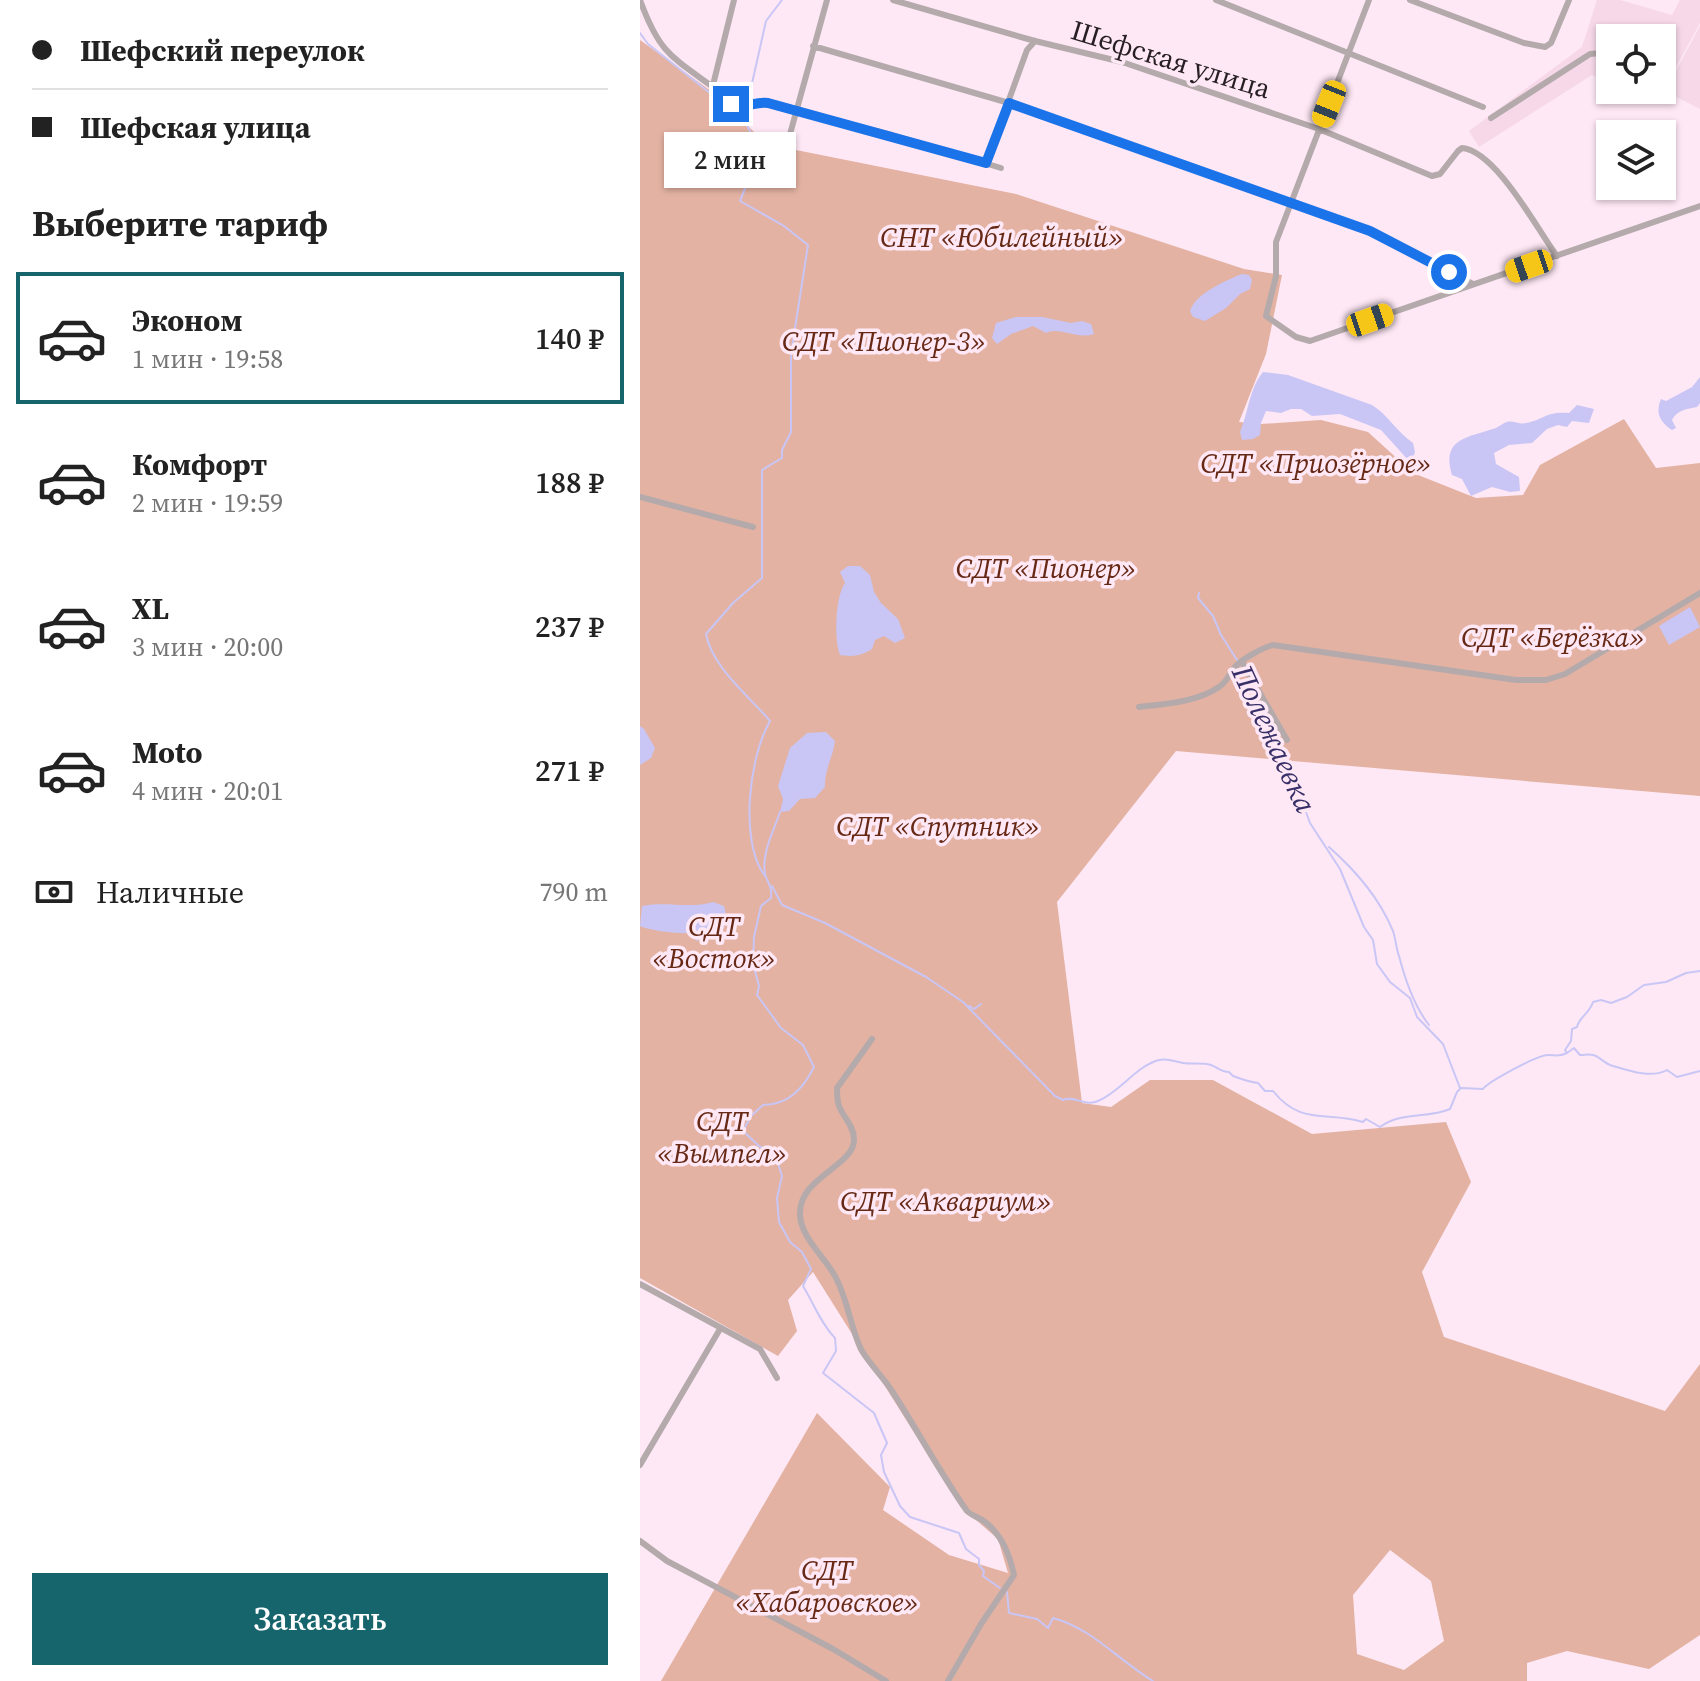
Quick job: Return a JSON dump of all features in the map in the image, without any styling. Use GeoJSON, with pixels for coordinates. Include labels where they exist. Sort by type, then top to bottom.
{"type":"FeatureCollection","features":[{"type":"Feature","properties":{"kind":"street"},"geometry":{"type":"LineString","coordinates":[[640,0],[657,41],[674,60],[735,106],[760,102],[796,110],[1001,168]]}},
{"type":"Feature","properties":{"kind":"street"},"geometry":{"type":"LineString","coordinates":[[713,87],[734,0]]}},
{"type":"Feature","properties":{"kind":"street"},"geometry":{"type":"LineString","coordinates":[[787,145],[827,0]]}},
{"type":"Feature","properties":{"kind":"street","name":"Шефская улица"},"geometry":{"type":"LineString","coordinates":[[893,0],[1035,41],[1122,62],[1319,129],[1432,176],[1440,174],[1462,148],[1471,150],[1489,162],[1557,256]]}},
{"type":"Feature","properties":{"kind":"street"},"geometry":{"type":"LineString","coordinates":[[1216,0],[1483,107]]}},
{"type":"Feature","properties":{"kind":"street"},"geometry":{"type":"LineString","coordinates":[[1369,0],[1276,242],[1276,276],[1266,316],[1296,337],[1310,341],[1700,206]]}},
{"type":"Feature","properties":{"kind":"street"},"geometry":{"type":"LineString","coordinates":[[1410,0],[1524,43],[1545,47],[1551,43],[1569,0]]}},
{"type":"Feature","properties":{"kind":"street"},"geometry":{"type":"LineString","coordinates":[[986,163],[1027,50],[1035,41]]}},
{"type":"Feature","properties":{"kind":"street"},"geometry":{"type":"LineString","coordinates":[[813,46],[1009,103],[1370,231],[1473,284]]}},
{"type":"Feature","properties":{"kind":"street"},"geometry":{"type":"LineString","coordinates":[[1491,118],[1596,52]]}},
{"type":"Feature","properties":{"kind":"street"},"geometry":{"type":"LineString","coordinates":[[640,497],[753,527]]}},
{"type":"Feature","properties":{"kind":"street"},"geometry":{"type":"LineString","coordinates":[[1139,707],[1199,696],[1220,687],[1235,665],[1262,648],[1279,646],[1516,680],[1546,680],[1565,674],[1700,593]]}},
{"type":"Feature","properties":{"kind":"street"},"geometry":{"type":"LineString","coordinates":[[1242,662],[1287,740]]}},
{"type":"Feature","properties":{"kind":"street"},"geometry":{"type":"LineString","coordinates":[[872,1039],[837,1088],[838,1105],[851,1126],[855,1141],[850,1153],[817,1179],[802,1199],[799,1217],[808,1239],[836,1278],[851,1312],[860,1348],[885,1381],[967,1511],[985,1522],[1002,1543],[1014,1575],[948,1681]]}},
{"type":"Feature","properties":{"kind":"street"},"geometry":{"type":"LineString","coordinates":[[640,1284],[760,1349],[777,1378]]}},
{"type":"Feature","properties":{"kind":"street"},"geometry":{"type":"LineString","coordinates":[[640,1465],[720,1329]]}},
{"type":"Feature","properties":{"kind":"street"},"geometry":{"type":"LineString","coordinates":[[640,1541],[667,1561],[833,1649],[886,1681]]}},
{"type":"Feature","properties":{"kind":"shaded area"},"geometry":{"type":"Polygon","coordinates":[[[1597,0],[1620,0],[1672,15],[1680,0],[1700,0],[1700,23],[1676,67],[1676,24],[1596,24],[1596,77],[1592,75],[1479,147],[1469,131],[1582,47],[1597,0]]]}},
{"type":"Feature","properties":{"kind":"shaded area"},"geometry":{"type":"Polygon","coordinates":[[[1700,26],[1700,109],[1676,97],[1676,71],[1700,26]]]}},
{"type":"Feature","properties":{"kind":"green space"},"geometry":{"type":"Polygon","coordinates":[[[640,40],[718,96],[766,144],[1016,194],[1244,269],[1282,275],[1266,354],[1239,422],[1261,424],[1321,420],[1368,432],[1413,473],[1476,498],[1523,495],[1540,465],[1624,419],[1656,468],[1700,463],[1700,796],[1176,751],[1057,902],[1082,1103],[1111,1107],[1150,1080],[1213,1080],[1312,1134],[1446,1122],[1471,1182],[1422,1272],[1444,1337],[1665,1411],[1700,1364],[1700,1635],[1649,1669],[1567,1651],[1527,1663],[1527,1681],[661,1681],[817,1413],[890,1487],[883,1510],[949,1555],[1008,1573],[998,1539],[961,1507],[813,1272],[788,1300],[797,1331],[778,1356],[640,1278],[640,40]],[[1390,1550],[1353,1595],[1357,1654],[1404,1670],[1444,1641],[1431,1581],[1390,1550]]]}},
{"type":"Feature","properties":{"kind":"water"},"geometry":{"type":"Polygon","coordinates":[[[1242,274],[1249,275],[1252,280],[1250,289],[1205,321],[1193,317],[1190,311],[1198,299],[1212,288],[1242,274]]]}},
{"type":"Feature","properties":{"kind":"water"},"geometry":{"type":"Polygon","coordinates":[[[1016,317],[1042,317],[1071,323],[1082,321],[1091,324],[1094,334],[1046,333],[1033,326],[1011,334],[997,344],[992,338],[996,323],[1016,317]]]}},
{"type":"Feature","properties":{"kind":"water"},"geometry":{"type":"Polygon","coordinates":[[[1263,372],[1288,375],[1372,405],[1413,443],[1415,452],[1412,461],[1381,430],[1340,414],[1312,416],[1301,409],[1281,413],[1266,411],[1260,435],[1242,440],[1240,432],[1252,393],[1263,372]]]}},
{"type":"Feature","properties":{"kind":"water"},"geometry":{"type":"Polygon","coordinates":[[[1700,377],[1700,403],[1677,414],[1672,420],[1676,428],[1672,430],[1660,417],[1658,409],[1661,399],[1666,401],[1692,387],[1700,377]]]}},
{"type":"Feature","properties":{"kind":"water"},"geometry":{"type":"Polygon","coordinates":[[[1577,405],[1594,409],[1589,423],[1572,421],[1567,427],[1558,425],[1547,429],[1532,443],[1509,445],[1494,453],[1496,464],[1519,477],[1520,491],[1510,492],[1492,487],[1471,496],[1462,479],[1452,475],[1450,453],[1460,441],[1507,422],[1532,422],[1550,414],[1569,413],[1577,405]]]}},
{"type":"Feature","properties":{"kind":"water"},"geometry":{"type":"Polygon","coordinates":[[[848,566],[860,566],[870,575],[874,592],[898,619],[905,638],[895,643],[884,636],[875,640],[872,649],[864,653],[840,655],[836,619],[845,583],[840,572],[848,566]]]}},
{"type":"Feature","properties":{"kind":"water"},"geometry":{"type":"Polygon","coordinates":[[[1690,607],[1700,627],[1669,645],[1659,626],[1690,607]]]}},
{"type":"Feature","properties":{"kind":"water"},"geometry":{"type":"Polygon","coordinates":[[[640,726],[655,748],[651,758],[640,765],[640,726]]]}},
{"type":"Feature","properties":{"kind":"water"},"geometry":{"type":"Polygon","coordinates":[[[826,732],[835,741],[825,787],[815,798],[800,799],[789,811],[780,812],[783,799],[778,786],[790,748],[807,733],[826,732]]]}},
{"type":"Feature","properties":{"kind":"water"},"geometry":{"type":"Polygon","coordinates":[[[713,902],[724,906],[726,916],[724,927],[716,938],[708,935],[697,941],[686,933],[640,926],[642,906],[713,902]]]}},
{"type":"Feature","properties":{"kind":"waterway","name":"Полежаевка"},"geometry":{"type":"LineString","coordinates":[[765,876],[752,842],[750,799],[757,756],[770,721],[723,669],[706,634],[733,603],[762,578],[762,470],[782,458],[782,450],[791,432],[791,354],[808,245],[784,226],[740,201],[760,152],[744,119],[766,21],[782,0]]}},
{"type":"Feature","properties":{"kind":"waterway","name":"Полежаевка"},"geometry":{"type":"LineString","coordinates":[[640,33],[648,44],[720,101]]}},
{"type":"Feature","properties":{"kind":"waterway","name":"Полежаевка"},"geometry":{"type":"LineString","coordinates":[[725,105],[743,118]]}},
{"type":"Feature","properties":{"kind":"waterway","name":"Полежаевка"},"geometry":{"type":"LineString","coordinates":[[1199,593],[1198,598],[1213,616],[1237,660]]}},
{"type":"Feature","properties":{"kind":"waterway","name":"Полежаевка"},"geometry":{"type":"LineString","coordinates":[[1266,710],[1271,730],[1310,823],[1340,869],[1364,927],[1373,940],[1377,964],[1390,982],[1410,998],[1417,1017],[1443,1044],[1460,1088]]}},
{"type":"Feature","properties":{"kind":"waterway","name":"Полежаевка"},"geometry":{"type":"LineString","coordinates":[[780,812],[764,866],[771,898],[761,906],[754,937],[753,964],[759,986],[757,995],[781,1028],[803,1045],[814,1067],[794,1094],[780,1102],[763,1105],[751,1116],[743,1131],[759,1146],[775,1154],[782,1176],[777,1198],[779,1222],[811,1269],[803,1286],[835,1338],[836,1351],[823,1373],[874,1413],[887,1443],[881,1455],[884,1472],[900,1506],[910,1517],[959,1533],[966,1549],[979,1559],[983,1576],[1000,1588]]}},
{"type":"Feature","properties":{"kind":"waterway","name":"Полежаевка"},"geometry":{"type":"LineString","coordinates":[[1329,847],[1357,875],[1381,907],[1393,931],[1411,992],[1429,1025]]}},
{"type":"Feature","properties":{"kind":"waterway","name":"Полежаевка"},"geometry":{"type":"LineString","coordinates":[[772,886],[782,905],[825,923],[926,977],[963,1002],[1055,1096],[1089,1103],[1114,1092],[1151,1063],[1166,1059],[1210,1065],[1258,1083],[1265,1091],[1273,1091],[1283,1102],[1304,1113],[1363,1122],[1366,1119],[1380,1127],[1397,1119],[1450,1109],[1461,1088],[1483,1089],[1534,1059],[1567,1053],[1565,1050],[1571,1041],[1572,1029],[1577,1027],[1593,1002],[1601,1000],[1611,1003],[1644,985],[1666,982],[1686,973],[1700,971]]}},
{"type":"Feature","properties":{"kind":"waterway","name":"Полежаевка"},"geometry":{"type":"LineString","coordinates":[[969,1006],[974,1009],[981,1004]]}},
{"type":"Feature","properties":{"kind":"waterway","name":"Полежаевка"},"geometry":{"type":"LineString","coordinates":[[1567,1053],[1574,1048],[1580,1055],[1595,1056],[1610,1065],[1639,1073],[1654,1074],[1667,1070],[1677,1077],[1700,1071]]}},
{"type":"Feature","properties":{"kind":"waterway","name":"Полежаевка"},"geometry":{"type":"LineString","coordinates":[[1007,1592],[1009,1613],[1037,1619],[1048,1628],[1053,1618],[1067,1623],[1093,1637],[1153,1681]]}},
{"type":"Feature","properties":{"kind":"route"},"geometry":{"type":"LineString","coordinates":[[731,104],[740,107],[756,102],[768,103],[986,163],[1009,103],[1370,231],[1449,272]]}},
{"type":"Feature","properties":{"kind":"park label","name":"СНТ «Юбилейный»"},"geometry":{"type":"Point","coordinates":[1002,237]}},
{"type":"Feature","properties":{"kind":"park label","name":"СДТ «Пионер-3»"},"geometry":{"type":"Point","coordinates":[884,341]}},
{"type":"Feature","properties":{"kind":"park label","name":"СДТ «Приозёрное»"},"geometry":{"type":"Point","coordinates":[1316,463]}},
{"type":"Feature","properties":{"kind":"park label","name":"СДТ «Пионер»"},"geometry":{"type":"Point","coordinates":[1046,568]}},
{"type":"Feature","properties":{"kind":"park label","name":"СДТ «Берёзка»"},"geometry":{"type":"Point","coordinates":[1553,637]}},
{"type":"Feature","properties":{"kind":"park label","name":"СДТ «Спутник»"},"geometry":{"type":"Point","coordinates":[938,826]}},
{"type":"Feature","properties":{"kind":"park label","name":"СДТ «Восток»"},"geometry":{"type":"Point","coordinates":[714,942]}},
{"type":"Feature","properties":{"kind":"park label","name":"СДТ «Вымпел»"},"geometry":{"type":"Point","coordinates":[722,1137]}},
{"type":"Feature","properties":{"kind":"park label","name":"СДТ «Аквариум»"},"geometry":{"type":"Point","coordinates":[946,1201]}},
{"type":"Feature","properties":{"kind":"park label","name":"СДТ «Хабаровское»"},"geometry":{"type":"Point","coordinates":[827,1586]}}]}
